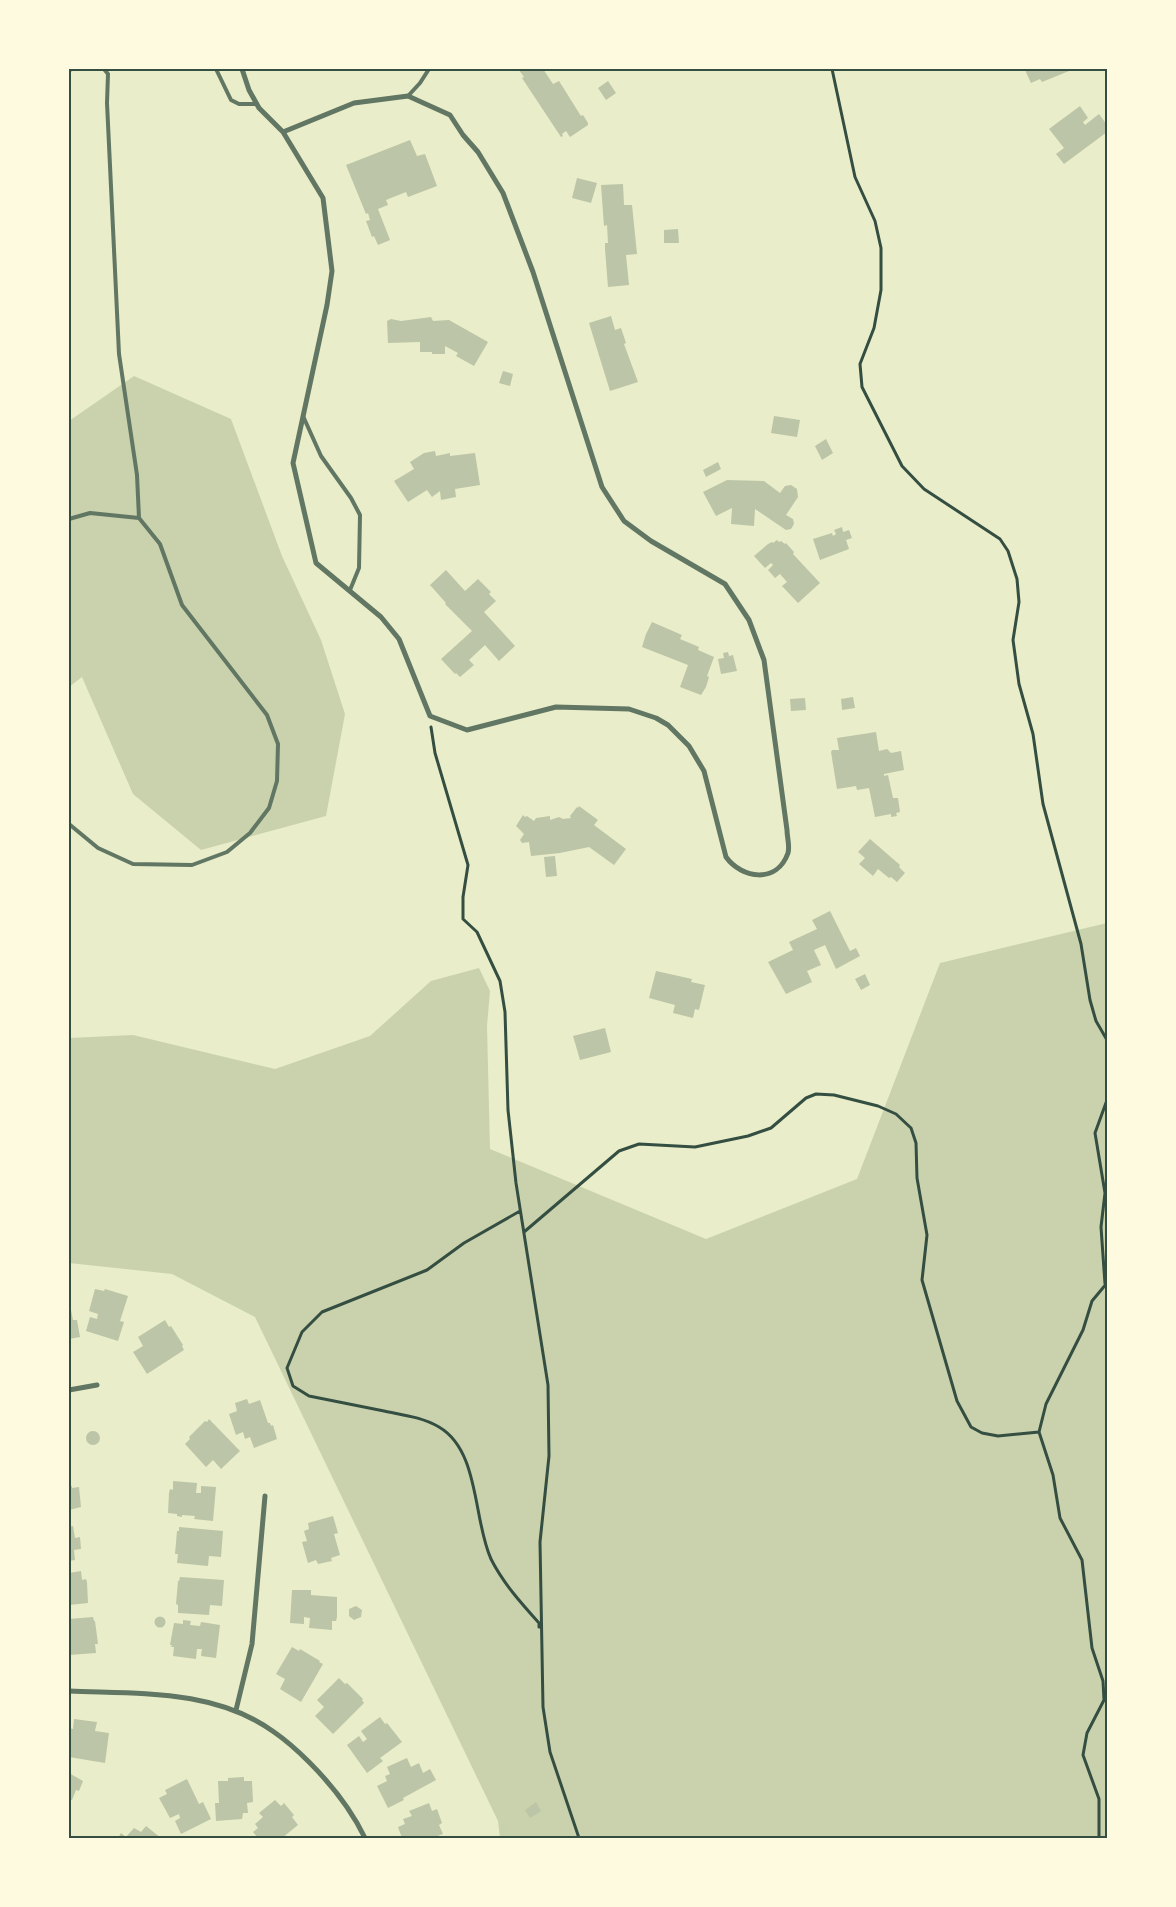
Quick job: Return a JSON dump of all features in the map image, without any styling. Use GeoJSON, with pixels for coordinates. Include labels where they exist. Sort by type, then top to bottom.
{"type":"FeatureCollection","features":[{"type":"Feature","properties":{"kind":"street"},"geometry":{"type":"LineString","coordinates":[[242,69],[249,90],[257,104],[283,132],[323,198],[332,271],[327,305],[293,463],[316,562],[381,617],[399,639],[430,716],[467,730],[556,707],[615,708],[643,713],[656,718],[674,730],[690,746],[698,758],[704,771],[726,856],[731,864],[746,874],[764,874],[779,866],[789,851],[764,660],[749,620],[725,584],[651,541],[624,521],[602,488],[534,272],[503,193],[478,152],[463,135],[450,115],[408,96],[354,103],[283,132]]}},
{"type":"Feature","properties":{"kind":"street"},"geometry":{"type":"LineString","coordinates":[[69,1390],[97,1386]]}},
{"type":"Feature","properties":{"kind":"street"},"geometry":{"type":"LineString","coordinates":[[236,1710],[252,1644],[265,1496]]}},
{"type":"Feature","properties":{"kind":"street"},"geometry":{"type":"LineString","coordinates":[[69,1691],[196,1698],[236,1710],[274,1732],[292,1746],[323,1776],[349,1809],[364,1838]]}},
{"type":"Feature","properties":{"kind":"lane"},"geometry":{"type":"LineString","coordinates":[[69,824],[98,848],[133,864],[192,865],[227,852],[250,833],[270,808],[277,781],[278,744],[267,715],[182,605],[160,544],[139,518],[137,475],[120,354],[107,103],[108,74],[104,69]]}},
{"type":"Feature","properties":{"kind":"lane"},"geometry":{"type":"LineString","coordinates":[[216,69],[231,100],[239,104],[257,104]]}},
{"type":"Feature","properties":{"kind":"lane"},"geometry":{"type":"LineString","coordinates":[[408,96],[429,69]]}},
{"type":"Feature","properties":{"kind":"lane"},"geometry":{"type":"LineString","coordinates":[[303,416],[320,456],[351,498],[360,516],[359,568],[350,590]]}},
{"type":"Feature","properties":{"kind":"lane"},"geometry":{"type":"LineString","coordinates":[[69,519],[90,513],[139,518]]}},
{"type":"Feature","properties":{"kind":"path"},"geometry":{"type":"LineString","coordinates":[[832,69],[855,177],[875,222],[881,248],[881,290],[874,328],[860,364],[862,387],[902,466],[924,489],[1000,539],[1008,550],[1017,579],[1019,602],[1013,640],[1019,684],[1033,734],[1043,804],[1081,944],[1090,1000],[1096,1021],[1107,1040]]}},
{"type":"Feature","properties":{"kind":"path"},"geometry":{"type":"LineString","coordinates":[[430,716],[435,753],[468,866],[464,896],[464,919],[477,932],[500,981],[504,1004],[508,1110],[520,1211],[548,1385],[549,1456],[540,1542],[543,1707],[550,1752],[579,1838]]}},
{"type":"Feature","properties":{"kind":"path"},"geometry":{"type":"LineString","coordinates":[[524,1232],[619,1151],[632,1146],[639,1144],[695,1147],[748,1136],[771,1128],[806,1098],[816,1094],[834,1095],[878,1106],[896,1114],[911,1128],[916,1144],[917,1178],[927,1235],[922,1280],[957,1402],[971,1427],[982,1433],[998,1436],[1039,1432]]}},
{"type":"Feature","properties":{"kind":"path"},"geometry":{"type":"LineString","coordinates":[[1099,1838],[1099,1799],[1083,1755],[1087,1733],[1104,1700],[1103,1681],[1092,1648],[1082,1560],[1060,1518],[1053,1475],[1039,1432],[1046,1404],[1083,1330],[1092,1301],[1106,1283],[1101,1227],[1105,1193],[1095,1133],[1107,1100]]}},
{"type":"Feature","properties":{"kind":"path"},"geometry":{"type":"LineString","coordinates":[[520,1211],[464,1243],[427,1270],[322,1312],[302,1332],[288,1368],[293,1386],[309,1396],[421,1418],[440,1428],[455,1441],[468,1464],[482,1533],[491,1559],[509,1588],[539,1623],[541,1643]]}},
{"type":"Feature","properties":{"kind":"green space"},"geometry":{"type":"Polygon","coordinates":[[[134,376],[231,419],[282,556],[321,640],[345,714],[326,816],[201,850],[133,794],[82,677],[69,687],[69,421],[134,376]]]}},
{"type":"Feature","properties":{"kind":"green space"},"geometry":{"type":"Polygon","coordinates":[[[1107,923],[1107,1838],[500,1838],[498,1821],[255,1317],[172,1274],[69,1263],[69,1038],[133,1035],[275,1069],[370,1036],[431,981],[479,968],[490,991],[487,1026],[490,1149],[706,1239],[857,1179],[940,963],[1107,923]]]}},
{"type":"Feature","properties":{"kind":"building"},"geometry":{"type":"Polygon","coordinates":[[[543,69],[553,84],[559,81],[588,125],[570,137],[566,131],[561,137],[522,78],[524,77],[519,70],[543,69]]]}},
{"type":"Feature","properties":{"kind":"building"},"geometry":{"type":"Polygon","coordinates":[[[1074,69],[1042,82],[1040,79],[1031,83],[1025,70],[1074,69]]]}},
{"type":"Feature","properties":{"kind":"building"},"geometry":{"type":"Polygon","coordinates":[[[608,81],[616,93],[606,100],[598,88],[608,81]]]}},
{"type":"Feature","properties":{"kind":"building"},"geometry":{"type":"Polygon","coordinates":[[[1080,106],[1088,118],[1083,122],[1085,125],[1099,114],[1107,125],[1107,132],[1064,164],[1056,154],[1064,148],[1049,129],[1080,106]]]}},
{"type":"Feature","properties":{"kind":"building"},"geometry":{"type":"Polygon","coordinates":[[[410,140],[417,156],[425,154],[437,186],[408,197],[406,192],[386,200],[388,205],[378,209],[390,240],[378,245],[374,236],[372,237],[366,221],[370,220],[368,213],[366,214],[346,165],[410,140]]]}},
{"type":"Feature","properties":{"kind":"building"},"geometry":{"type":"Polygon","coordinates":[[[577,178],[597,183],[591,203],[572,198],[577,178]]]}},
{"type":"Feature","properties":{"kind":"building"},"geometry":{"type":"Polygon","coordinates":[[[623,184],[624,205],[632,205],[637,254],[626,255],[629,285],[608,287],[605,249],[605,243],[608,243],[607,225],[604,226],[601,185],[623,184]]]}},
{"type":"Feature","properties":{"kind":"building"},"geometry":{"type":"Polygon","coordinates":[[[678,229],[679,243],[664,243],[664,230],[678,229]]]}},
{"type":"Feature","properties":{"kind":"building"},"geometry":{"type":"Polygon","coordinates":[[[611,316],[615,330],[621,328],[626,343],[624,344],[638,382],[610,391],[589,323],[611,316]]]}},
{"type":"Feature","properties":{"kind":"building"},"geometry":{"type":"Polygon","coordinates":[[[431,317],[433,321],[449,320],[488,342],[474,366],[456,356],[458,353],[445,346],[445,354],[432,354],[432,352],[420,352],[420,342],[388,343],[387,321],[391,319],[401,321],[431,317]]]}},
{"type":"Feature","properties":{"kind":"building"},"geometry":{"type":"Polygon","coordinates":[[[503,371],[513,374],[510,386],[499,383],[503,371]]]}},
{"type":"Feature","properties":{"kind":"building"},"geometry":{"type":"Polygon","coordinates":[[[774,416],[800,420],[797,437],[771,433],[774,416]]]}},
{"type":"Feature","properties":{"kind":"building"},"geometry":{"type":"Polygon","coordinates":[[[826,439],[833,453],[822,460],[815,446],[826,439]]]}},
{"type":"Feature","properties":{"kind":"building"},"geometry":{"type":"Polygon","coordinates":[[[435,451],[436,456],[450,453],[450,456],[475,453],[480,485],[455,489],[456,497],[441,500],[440,491],[432,497],[427,490],[408,502],[394,481],[414,469],[410,462],[424,453],[435,451]]]}},
{"type":"Feature","properties":{"kind":"building"},"geometry":{"type":"Polygon","coordinates":[[[718,462],[721,469],[706,477],[703,470],[718,462]]]}},
{"type":"Feature","properties":{"kind":"building"},"geometry":{"type":"Polygon","coordinates":[[[727,480],[764,481],[780,493],[785,486],[791,485],[797,489],[798,497],[786,515],[793,519],[794,524],[791,529],[786,530],[755,509],[754,526],[731,524],[732,508],[716,516],[703,492],[727,480]]]}},
{"type":"Feature","properties":{"kind":"building"},"geometry":{"type":"Polygon","coordinates":[[[842,527],[843,532],[849,530],[852,538],[846,540],[849,549],[820,560],[813,539],[832,533],[833,536],[836,534],[834,530],[842,527]]]}},
{"type":"Feature","properties":{"kind":"building"},"geometry":{"type":"Polygon","coordinates":[[[777,540],[786,543],[794,552],[793,554],[820,583],[798,603],[782,586],[787,582],[780,574],[775,578],[768,570],[773,565],[771,563],[765,568],[754,556],[768,544],[777,540]]]}},
{"type":"Feature","properties":{"kind":"building"},"geometry":{"type":"Polygon","coordinates":[[[446,570],[465,591],[478,579],[491,592],[489,594],[496,601],[484,612],[515,646],[499,661],[485,645],[469,660],[474,665],[460,677],[441,659],[472,631],[445,604],[430,585],[446,570]]]}},
{"type":"Feature","properties":{"kind":"building"},"geometry":{"type":"Polygon","coordinates":[[[652,622],[682,635],[680,639],[699,647],[698,650],[714,657],[707,676],[709,677],[706,687],[701,695],[680,687],[688,665],[642,647],[652,622]]]}},
{"type":"Feature","properties":{"kind":"building"},"geometry":{"type":"Polygon","coordinates":[[[728,652],[729,656],[733,655],[737,671],[721,674],[718,659],[724,658],[723,653],[728,652]]]}},
{"type":"Feature","properties":{"kind":"building"},"geometry":{"type":"Polygon","coordinates":[[[853,697],[855,708],[842,710],[841,699],[853,697]]]}},
{"type":"Feature","properties":{"kind":"building"},"geometry":{"type":"Polygon","coordinates":[[[805,698],[806,710],[791,711],[790,699],[805,698]]]}},
{"type":"Feature","properties":{"kind":"building"},"geometry":{"type":"Polygon","coordinates":[[[876,732],[879,751],[887,749],[891,753],[901,751],[904,770],[884,774],[884,776],[888,775],[893,798],[898,798],[900,812],[896,813],[897,816],[891,817],[891,814],[875,817],[869,788],[857,790],[856,786],[837,789],[831,752],[832,750],[839,750],[837,738],[876,732]]]}},
{"type":"Feature","properties":{"kind":"building"},"geometry":{"type":"Polygon","coordinates":[[[579,806],[598,820],[594,825],[626,849],[614,865],[589,847],[531,856],[529,842],[522,843],[520,840],[524,834],[516,826],[523,815],[534,821],[536,818],[550,816],[550,820],[559,817],[563,819],[571,818],[570,816],[579,806]]]}},
{"type":"Feature","properties":{"kind":"building"},"geometry":{"type":"Polygon","coordinates":[[[870,839],[900,865],[899,867],[905,873],[897,882],[878,869],[873,876],[859,864],[865,858],[858,852],[870,839]]]}},
{"type":"Feature","properties":{"kind":"building"},"geometry":{"type":"Polygon","coordinates":[[[555,856],[557,876],[546,877],[544,857],[555,856]]]}},
{"type":"Feature","properties":{"kind":"building"},"geometry":{"type":"Polygon","coordinates":[[[830,911],[850,951],[856,948],[860,956],[836,969],[825,945],[814,950],[821,965],[807,971],[812,982],[786,994],[768,962],[793,950],[789,942],[817,929],[812,920],[830,911]]]}},
{"type":"Feature","properties":{"kind":"building"},"geometry":{"type":"Polygon","coordinates":[[[656,971],[692,979],[691,982],[705,985],[699,1010],[695,1009],[693,1018],[673,1013],[675,1005],[649,998],[656,971]]]}},
{"type":"Feature","properties":{"kind":"building"},"geometry":{"type":"Polygon","coordinates":[[[865,974],[870,985],[861,990],[855,979],[865,974]]]}},
{"type":"Feature","properties":{"kind":"building"},"geometry":{"type":"Polygon","coordinates":[[[605,1028],[611,1052],[580,1060],[573,1036],[605,1028]]]}},
{"type":"Feature","properties":{"kind":"building"},"geometry":{"type":"Polygon","coordinates":[[[95,1289],[104,1291],[105,1289],[128,1296],[120,1321],[124,1322],[118,1341],[86,1331],[90,1317],[97,1319],[98,1314],[89,1311],[95,1289]]]}},
{"type":"Feature","properties":{"kind":"building"},"geometry":{"type":"Polygon","coordinates":[[[69,1300],[73,1320],[77,1320],[80,1337],[69,1339],[69,1300]]]}},
{"type":"Feature","properties":{"kind":"building"},"geometry":{"type":"Polygon","coordinates":[[[165,1320],[169,1327],[171,1326],[183,1345],[184,1350],[147,1374],[133,1352],[143,1346],[138,1337],[165,1320]]]}},
{"type":"Feature","properties":{"kind":"building"},"geometry":{"type":"Polygon","coordinates":[[[247,1399],[249,1404],[260,1400],[268,1423],[271,1426],[273,1425],[277,1439],[254,1448],[250,1437],[245,1439],[243,1432],[236,1435],[229,1414],[237,1411],[235,1403],[247,1399]]]}},
{"type":"Feature","properties":{"kind":"building"},"geometry":{"type":"Polygon","coordinates":[[[209,1419],[240,1451],[221,1469],[213,1460],[206,1467],[185,1444],[190,1439],[189,1437],[209,1419]]]}},
{"type":"Feature","properties":{"kind":"building"},"geometry":{"type":"Polygon","coordinates":[[[93,1431],[98,1433],[100,1438],[98,1443],[93,1445],[88,1443],[86,1438],[88,1433],[93,1431]]]}},
{"type":"Feature","properties":{"kind":"building"},"geometry":{"type":"Polygon","coordinates":[[[173,1481],[197,1483],[196,1493],[201,1493],[201,1486],[216,1487],[213,1521],[194,1519],[195,1516],[182,1515],[182,1517],[177,1516],[177,1514],[168,1513],[169,1493],[170,1489],[173,1490],[173,1481]]]}},
{"type":"Feature","properties":{"kind":"building"},"geometry":{"type":"Polygon","coordinates":[[[69,1486],[72,1486],[72,1488],[79,1487],[81,1507],[69,1510],[69,1486]]]}},
{"type":"Feature","properties":{"kind":"building"},"geometry":{"type":"Polygon","coordinates":[[[333,1516],[338,1533],[334,1534],[340,1555],[331,1558],[332,1561],[318,1564],[316,1560],[308,1563],[302,1542],[307,1541],[304,1531],[309,1529],[308,1523],[333,1516]]]}},
{"type":"Feature","properties":{"kind":"building"},"geometry":{"type":"Polygon","coordinates":[[[73,1526],[75,1538],[80,1537],[81,1549],[74,1550],[75,1560],[69,1561],[69,1527],[73,1526]]]}},
{"type":"Feature","properties":{"kind":"building"},"geometry":{"type":"Polygon","coordinates":[[[179,1527],[223,1531],[221,1557],[209,1556],[208,1566],[177,1563],[178,1554],[175,1554],[179,1527]]]}},
{"type":"Feature","properties":{"kind":"building"},"geometry":{"type":"Polygon","coordinates":[[[81,1571],[82,1580],[86,1579],[87,1582],[88,1603],[69,1605],[69,1573],[81,1571]]]}},
{"type":"Feature","properties":{"kind":"building"},"geometry":{"type":"Polygon","coordinates":[[[180,1577],[224,1580],[222,1606],[210,1605],[209,1615],[178,1613],[178,1605],[176,1604],[180,1577]]]}},
{"type":"Feature","properties":{"kind":"building"},"geometry":{"type":"Polygon","coordinates":[[[292,1590],[311,1590],[311,1595],[337,1597],[337,1617],[336,1621],[332,1621],[332,1630],[309,1628],[310,1618],[304,1617],[304,1624],[290,1623],[292,1590]]]}},
{"type":"Feature","properties":{"kind":"building"},"geometry":{"type":"Polygon","coordinates":[[[356,1606],[362,1610],[361,1617],[354,1620],[349,1616],[349,1609],[356,1606]]]}},
{"type":"Feature","properties":{"kind":"building"},"geometry":{"type":"Polygon","coordinates":[[[160,1616],[166,1622],[160,1628],[154,1622],[160,1616]]]}},
{"type":"Feature","properties":{"kind":"building"},"geometry":{"type":"Polygon","coordinates":[[[93,1617],[98,1644],[95,1644],[96,1653],[69,1655],[69,1619],[93,1617]]]}},
{"type":"Feature","properties":{"kind":"building"},"geometry":{"type":"Polygon","coordinates":[[[183,1620],[191,1621],[190,1625],[200,1626],[201,1622],[220,1625],[216,1658],[201,1656],[202,1649],[197,1649],[196,1659],[173,1656],[174,1647],[170,1645],[174,1623],[183,1624],[183,1620]]]}},
{"type":"Feature","properties":{"kind":"building"},"geometry":{"type":"Polygon","coordinates":[[[292,1647],[299,1651],[300,1649],[323,1664],[301,1702],[280,1689],[285,1679],[276,1674],[292,1647]]]}},
{"type":"Feature","properties":{"kind":"building"},"geometry":{"type":"Polygon","coordinates":[[[339,1678],[345,1684],[347,1683],[363,1699],[364,1703],[333,1734],[315,1716],[324,1707],[317,1700],[339,1678]]]}},
{"type":"Feature","properties":{"kind":"building"},"geometry":{"type":"Polygon","coordinates":[[[380,1717],[402,1742],[380,1758],[383,1761],[367,1773],[347,1745],[359,1736],[363,1742],[367,1739],[361,1731],[380,1717]]]}},
{"type":"Feature","properties":{"kind":"building"},"geometry":{"type":"Polygon","coordinates":[[[74,1719],[97,1722],[95,1731],[109,1733],[105,1763],[69,1757],[69,1728],[73,1729],[74,1719]]]}},
{"type":"Feature","properties":{"kind":"building"},"geometry":{"type":"Polygon","coordinates":[[[407,1758],[411,1767],[419,1763],[423,1773],[430,1769],[436,1780],[388,1808],[377,1786],[387,1781],[385,1776],[390,1774],[387,1767],[407,1758]]]}},
{"type":"Feature","properties":{"kind":"building"},"geometry":{"type":"Polygon","coordinates":[[[69,1773],[83,1781],[79,1791],[76,1790],[72,1800],[69,1799],[69,1773]]]}},
{"type":"Feature","properties":{"kind":"building"},"geometry":{"type":"Polygon","coordinates":[[[244,1777],[244,1781],[252,1781],[253,1802],[247,1803],[248,1813],[243,1813],[242,1819],[216,1821],[215,1803],[219,1803],[218,1781],[228,1781],[228,1778],[244,1777]]]}},
{"type":"Feature","properties":{"kind":"building"},"geometry":{"type":"Polygon","coordinates":[[[187,1779],[199,1804],[203,1802],[211,1819],[181,1834],[175,1821],[180,1818],[179,1814],[170,1818],[159,1798],[167,1794],[165,1790],[187,1779]]]}},
{"type":"Feature","properties":{"kind":"building"},"geometry":{"type":"Polygon","coordinates":[[[275,1800],[281,1806],[284,1803],[294,1815],[292,1817],[298,1825],[282,1838],[258,1838],[253,1832],[258,1828],[255,1824],[263,1817],[259,1813],[275,1800]]]}},
{"type":"Feature","properties":{"kind":"building"},"geometry":{"type":"Polygon","coordinates":[[[536,1802],[541,1811],[530,1818],[525,1810],[536,1802]]]}},
{"type":"Feature","properties":{"kind":"building"},"geometry":{"type":"Polygon","coordinates":[[[429,1803],[432,1811],[437,1809],[442,1823],[439,1825],[443,1834],[432,1838],[402,1838],[398,1827],[405,1824],[403,1819],[412,1816],[409,1811],[429,1803]]]}},
{"type":"Feature","properties":{"kind":"building"},"geometry":{"type":"Polygon","coordinates":[[[146,1826],[161,1838],[118,1838],[121,1833],[126,1837],[134,1828],[141,1832],[146,1826]]]}}]}
